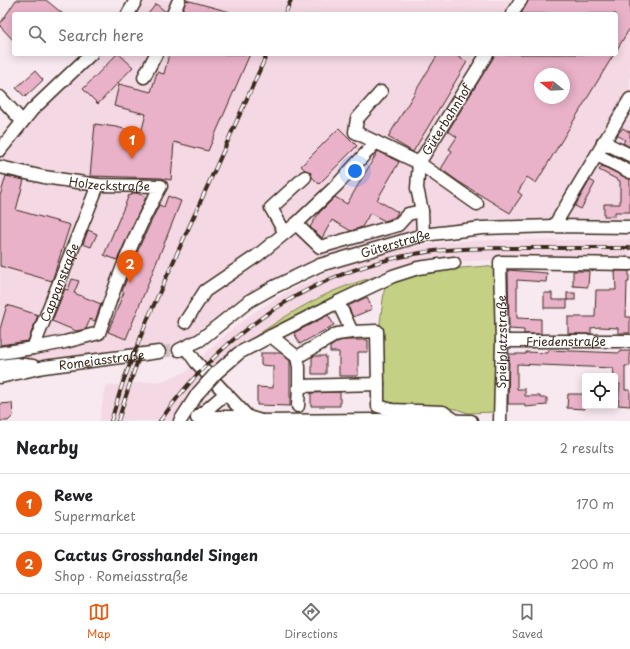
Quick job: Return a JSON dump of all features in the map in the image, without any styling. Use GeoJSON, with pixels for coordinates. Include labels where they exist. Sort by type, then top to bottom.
{"type":"FeatureCollection","features":[{"type":"Feature","properties":{"kind":"street"},"geometry":{"type":"LineString","coordinates":[[129,12],[136,0]]}},
{"type":"Feature","properties":{"kind":"street"},"geometry":{"type":"LineString","coordinates":[[174,12],[179,0]]}},
{"type":"Feature","properties":{"kind":"street"},"geometry":{"type":"LineString","coordinates":[[513,12],[521,0]]}},
{"type":"Feature","properties":{"kind":"street"},"geometry":{"type":"LineString","coordinates":[[0,149],[22,120],[89,56]]}},
{"type":"Feature","properties":{"kind":"street"},"geometry":{"type":"LineString","coordinates":[[144,77],[155,56]]}},
{"type":"Feature","properties":{"kind":"street","name":"Güterbahnhof"},"geometry":{"type":"LineString","coordinates":[[423,235],[422,211],[417,188],[419,163],[486,56]]}},
{"type":"Feature","properties":{"kind":"street"},"geometry":{"type":"LineString","coordinates":[[381,92],[357,118],[355,132],[419,163],[477,204]]}},
{"type":"Feature","properties":{"kind":"street"},"geometry":{"type":"LineString","coordinates":[[0,97],[22,120]]}},
{"type":"Feature","properties":{"kind":"street"},"geometry":{"type":"LineString","coordinates":[[554,226],[630,99]]}},
{"type":"Feature","properties":{"kind":"street"},"geometry":{"type":"LineString","coordinates":[[185,322],[205,291],[258,256],[296,224],[337,185],[376,142]]}},
{"type":"Feature","properties":{"kind":"street"},"geometry":{"type":"LineString","coordinates":[[603,142],[630,155]]}},
{"type":"Feature","properties":{"kind":"street"},"geometry":{"type":"LineString","coordinates":[[597,155],[630,172]]}},
{"type":"Feature","properties":{"kind":"street","name":"Holzeckstraße"},"geometry":{"type":"LineString","coordinates":[[0,167],[44,177],[98,185],[161,186],[151,202],[121,269],[99,333],[65,342],[33,348]]}},
{"type":"Feature","properties":{"kind":"street"},"geometry":{"type":"LineString","coordinates":[[285,233],[271,208],[304,177]]}},
{"type":"Feature","properties":{"kind":"street","name":"Cappanstraße"},"geometry":{"type":"LineString","coordinates":[[33,348],[98,185]]}},
{"type":"Feature","properties":{"kind":"street"},"geometry":{"type":"LineString","coordinates":[[296,224],[320,247],[398,225],[408,214],[422,211]]}},
{"type":"Feature","properties":{"kind":"street","name":"Güterstraße"},"geometry":{"type":"LineString","coordinates":[[226,393],[183,349],[200,340],[250,301],[274,287],[320,265],[423,235],[482,228],[554,226],[630,227]]}},
{"type":"Feature","properties":{"kind":"street","name":"Spielplatzstraße"},"geometry":{"type":"LineString","coordinates":[[500,421],[502,341],[500,262],[630,264]]}},
{"type":"Feature","properties":{"kind":"street"},"geometry":{"type":"LineString","coordinates":[[180,421],[198,393],[216,373],[238,353],[393,276],[418,268],[454,263]]}},
{"type":"Feature","properties":{"kind":"street"},"geometry":{"type":"LineString","coordinates":[[338,302],[352,332]]}},
{"type":"Feature","properties":{"kind":"street"},"geometry":{"type":"LineString","coordinates":[[297,357],[337,334],[377,331],[378,406],[392,410],[443,412],[456,420]]}},
{"type":"Feature","properties":{"kind":"street"},"geometry":{"type":"LineString","coordinates":[[271,336],[297,357],[299,386],[298,406]]}},
{"type":"Feature","properties":{"kind":"street","name":"Friedenstraße"},"geometry":{"type":"LineString","coordinates":[[502,341],[630,341]]}},
{"type":"Feature","properties":{"kind":"street"},"geometry":{"type":"LineString","coordinates":[[0,353],[33,348]]}},
{"type":"Feature","properties":{"kind":"street","name":"Romeiasstraße"},"geometry":{"type":"LineString","coordinates":[[0,377],[44,367],[160,352]]}},
{"type":"Feature","properties":{"kind":"street","name":"Romeiasstraße"},"geometry":{"type":"LineString","coordinates":[[0,366],[16,364],[44,367]]}},
{"type":"Feature","properties":{"kind":"street"},"geometry":{"type":"LineString","coordinates":[[299,386],[378,384]]}},
{"type":"Feature","properties":{"kind":"street"},"geometry":{"type":"LineString","coordinates":[[196,419],[226,393],[248,417]]}},
{"type":"Feature","properties":{"kind":"street"},"geometry":{"type":"LineString","coordinates":[[196,419],[248,417],[261,421],[471,421]]}},
{"type":"Feature","properties":{"kind":"shaded area"},"geometry":{"type":"Polygon","coordinates":[[[136,0],[630,0],[630,227],[423,235],[274,287],[186,348],[121,348],[57,365],[0,373],[0,150],[89,56],[618,56],[618,12],[129,12],[136,0]]]}},
{"type":"Feature","properties":{"kind":"shaded area"},"geometry":{"type":"Polygon","coordinates":[[[493,240],[630,240],[630,260],[493,260],[449,262],[410,267],[371,277],[338,289],[300,308],[270,327],[175,421],[99,421],[106,386],[162,381],[186,372],[229,332],[253,313],[283,294],[323,274],[360,259],[400,249],[445,242],[493,240]]]}},
{"type":"Feature","properties":{"kind":"green space"},"geometry":{"type":"Polygon","coordinates":[[[487,266],[496,269],[495,412],[468,413],[456,409],[382,405],[380,323],[385,284],[423,271],[487,266]]]}},
{"type":"Feature","properties":{"kind":"green space"},"geometry":{"type":"Polygon","coordinates":[[[410,267],[244,344],[288,315],[336,290],[373,277],[410,267]]]}},
{"type":"Feature","properties":{"kind":"building"},"geometry":{"type":"Polygon","coordinates":[[[16,0],[46,0],[61,12],[12,12],[12,39],[0,26],[16,0]]]}},
{"type":"Feature","properties":{"kind":"building"},"geometry":{"type":"Polygon","coordinates":[[[186,0],[230,12],[182,12],[186,0]]]}},
{"type":"Feature","properties":{"kind":"building"},"geometry":{"type":"Polygon","coordinates":[[[528,0],[630,0],[630,28],[618,48],[618,12],[522,12],[528,0]]]}},
{"type":"Feature","properties":{"kind":"building"},"geometry":{"type":"Polygon","coordinates":[[[156,4],[166,12],[150,12],[156,4]]]}},
{"type":"Feature","properties":{"kind":"building"},"geometry":{"type":"Polygon","coordinates":[[[115,56],[121,56],[133,67],[98,104],[83,89],[115,56]]]}},
{"type":"Feature","properties":{"kind":"building"},"geometry":{"type":"Polygon","coordinates":[[[168,56],[249,56],[208,151],[174,142],[171,180],[161,178],[90,176],[95,124],[141,133],[146,114],[114,106],[119,84],[151,92],[157,72],[164,74],[168,56]]]}},
{"type":"Feature","properties":{"kind":"building"},"geometry":{"type":"Polygon","coordinates":[[[437,56],[457,56],[467,62],[413,152],[388,137],[437,56]]]}},
{"type":"Feature","properties":{"kind":"building"},"geometry":{"type":"Polygon","coordinates":[[[494,56],[613,56],[536,183],[527,177],[518,192],[522,195],[510,213],[459,182],[441,169],[452,151],[449,149],[457,137],[448,131],[494,56]]]}},
{"type":"Feature","properties":{"kind":"building"},"geometry":{"type":"Polygon","coordinates":[[[35,71],[43,80],[25,97],[16,88],[35,71]]]}},
{"type":"Feature","properties":{"kind":"building"},"geometry":{"type":"Polygon","coordinates":[[[339,128],[357,146],[319,184],[312,177],[310,172],[301,166],[339,128]]]}},
{"type":"Feature","properties":{"kind":"building"},"geometry":{"type":"Polygon","coordinates":[[[623,128],[629,132],[630,131],[630,147],[623,143],[625,140],[617,135],[623,128]]]}},
{"type":"Feature","properties":{"kind":"building"},"geometry":{"type":"Polygon","coordinates":[[[378,151],[399,162],[377,200],[398,212],[395,217],[385,221],[370,213],[362,227],[351,231],[332,220],[322,238],[310,227],[319,213],[335,197],[347,204],[378,151]]]}},
{"type":"Feature","properties":{"kind":"building"},"geometry":{"type":"Polygon","coordinates":[[[602,166],[630,179],[630,212],[615,212],[615,216],[604,216],[604,204],[620,204],[620,181],[599,170],[602,166]]]}},
{"type":"Feature","properties":{"kind":"building"},"geometry":{"type":"Polygon","coordinates":[[[6,176],[24,180],[16,210],[70,225],[52,281],[0,266],[0,196],[6,176]]]}},
{"type":"Feature","properties":{"kind":"building"},"geometry":{"type":"Polygon","coordinates":[[[590,180],[595,183],[581,209],[575,206],[590,180]]]}},
{"type":"Feature","properties":{"kind":"building"},"geometry":{"type":"Polygon","coordinates":[[[132,193],[137,193],[146,197],[117,260],[104,255],[129,195],[131,196],[132,193]]]}},
{"type":"Feature","properties":{"kind":"building"},"geometry":{"type":"Polygon","coordinates":[[[168,196],[181,201],[126,339],[108,332],[141,243],[159,205],[164,207],[168,196]]]}},
{"type":"Feature","properties":{"kind":"building"},"geometry":{"type":"Polygon","coordinates":[[[88,230],[97,234],[91,247],[83,244],[88,230]]]}},
{"type":"Feature","properties":{"kind":"building"},"geometry":{"type":"Polygon","coordinates":[[[508,270],[547,273],[546,282],[517,280],[517,318],[541,319],[541,334],[524,334],[524,330],[509,329],[508,270]]]}},
{"type":"Feature","properties":{"kind":"building"},"geometry":{"type":"Polygon","coordinates":[[[573,271],[589,271],[588,287],[573,286],[573,271]]]}},
{"type":"Feature","properties":{"kind":"building"},"geometry":{"type":"Polygon","coordinates":[[[615,271],[629,271],[629,282],[627,282],[626,317],[630,317],[630,333],[618,333],[618,328],[600,327],[591,328],[591,334],[568,334],[568,317],[595,317],[596,290],[616,290],[615,271]]]}},
{"type":"Feature","properties":{"kind":"building"},"geometry":{"type":"Polygon","coordinates":[[[72,279],[79,281],[74,293],[101,304],[95,321],[90,319],[86,329],[76,331],[52,321],[65,289],[68,290],[72,279]]]}},
{"type":"Feature","properties":{"kind":"building"},"geometry":{"type":"Polygon","coordinates":[[[544,293],[552,293],[552,300],[567,300],[567,308],[544,308],[544,293]]]}},
{"type":"Feature","properties":{"kind":"building"},"geometry":{"type":"Polygon","coordinates":[[[567,293],[575,293],[575,300],[567,300],[567,293]]]}},
{"type":"Feature","properties":{"kind":"building"},"geometry":{"type":"Polygon","coordinates":[[[367,297],[372,309],[353,317],[348,306],[367,297]]]}},
{"type":"Feature","properties":{"kind":"building"},"geometry":{"type":"Polygon","coordinates":[[[7,305],[38,315],[28,341],[0,345],[0,329],[7,305]]]}},
{"type":"Feature","properties":{"kind":"building"},"geometry":{"type":"Polygon","coordinates":[[[328,315],[334,325],[300,344],[294,333],[328,315]]]}},
{"type":"Feature","properties":{"kind":"building"},"geometry":{"type":"Polygon","coordinates":[[[368,340],[368,352],[358,352],[358,376],[339,376],[339,352],[330,352],[330,347],[339,341],[368,340]]]}},
{"type":"Feature","properties":{"kind":"building"},"geometry":{"type":"Polygon","coordinates":[[[548,350],[620,353],[620,351],[630,351],[630,366],[625,366],[625,390],[630,390],[630,406],[618,405],[620,384],[618,384],[618,373],[614,373],[613,368],[517,364],[517,389],[525,389],[525,396],[540,396],[540,398],[547,398],[547,405],[525,407],[525,404],[508,404],[509,354],[526,354],[526,352],[548,353],[548,350]]]}},
{"type":"Feature","properties":{"kind":"building"},"geometry":{"type":"Polygon","coordinates":[[[261,353],[281,353],[290,361],[290,406],[257,405],[257,387],[273,388],[273,366],[261,365],[261,353]]]}},
{"type":"Feature","properties":{"kind":"building"},"geometry":{"type":"Polygon","coordinates":[[[326,356],[326,374],[312,374],[312,357],[326,356]]]}},
{"type":"Feature","properties":{"kind":"building"},"geometry":{"type":"Polygon","coordinates":[[[340,392],[340,406],[311,406],[311,393],[340,392]]]}},
{"type":"Feature","properties":{"kind":"building"},"geometry":{"type":"Polygon","coordinates":[[[568,394],[582,394],[582,409],[567,408],[568,394]]]}},
{"type":"Feature","properties":{"kind":"building"},"geometry":{"type":"Polygon","coordinates":[[[12,403],[13,416],[8,421],[0,421],[0,404],[12,403]]]}},
{"type":"Feature","properties":{"kind":"tunnel"},"geometry":{"type":"LineString","coordinates":[[159,352],[179,350]]}},
{"type":"Feature","properties":{"kind":"railway"},"geometry":{"type":"LineString","coordinates":[[286,12],[291,0]]}},
{"type":"Feature","properties":{"kind":"railway"},"geometry":{"type":"LineString","coordinates":[[111,421],[123,382],[148,318],[266,56]]}},
{"type":"Feature","properties":{"kind":"railway"},"geometry":{"type":"LineString","coordinates":[[160,421],[186,387],[214,357],[245,330],[279,306],[314,287],[352,271],[392,259],[445,250],[490,248],[630,248]]}},
{"type":"Feature","properties":{"kind":"railway"},"geometry":{"type":"LineString","coordinates":[[118,421],[138,360]]}},
{"type":"Feature","properties":{"kind":"place","name":"Rewe"},"geometry":{"type":"Point","coordinates":[132,159]}},
{"type":"Feature","properties":{"kind":"place","name":"Cactus Grosshandel Singen"},"geometry":{"type":"Point","coordinates":[130,283]}}]}
